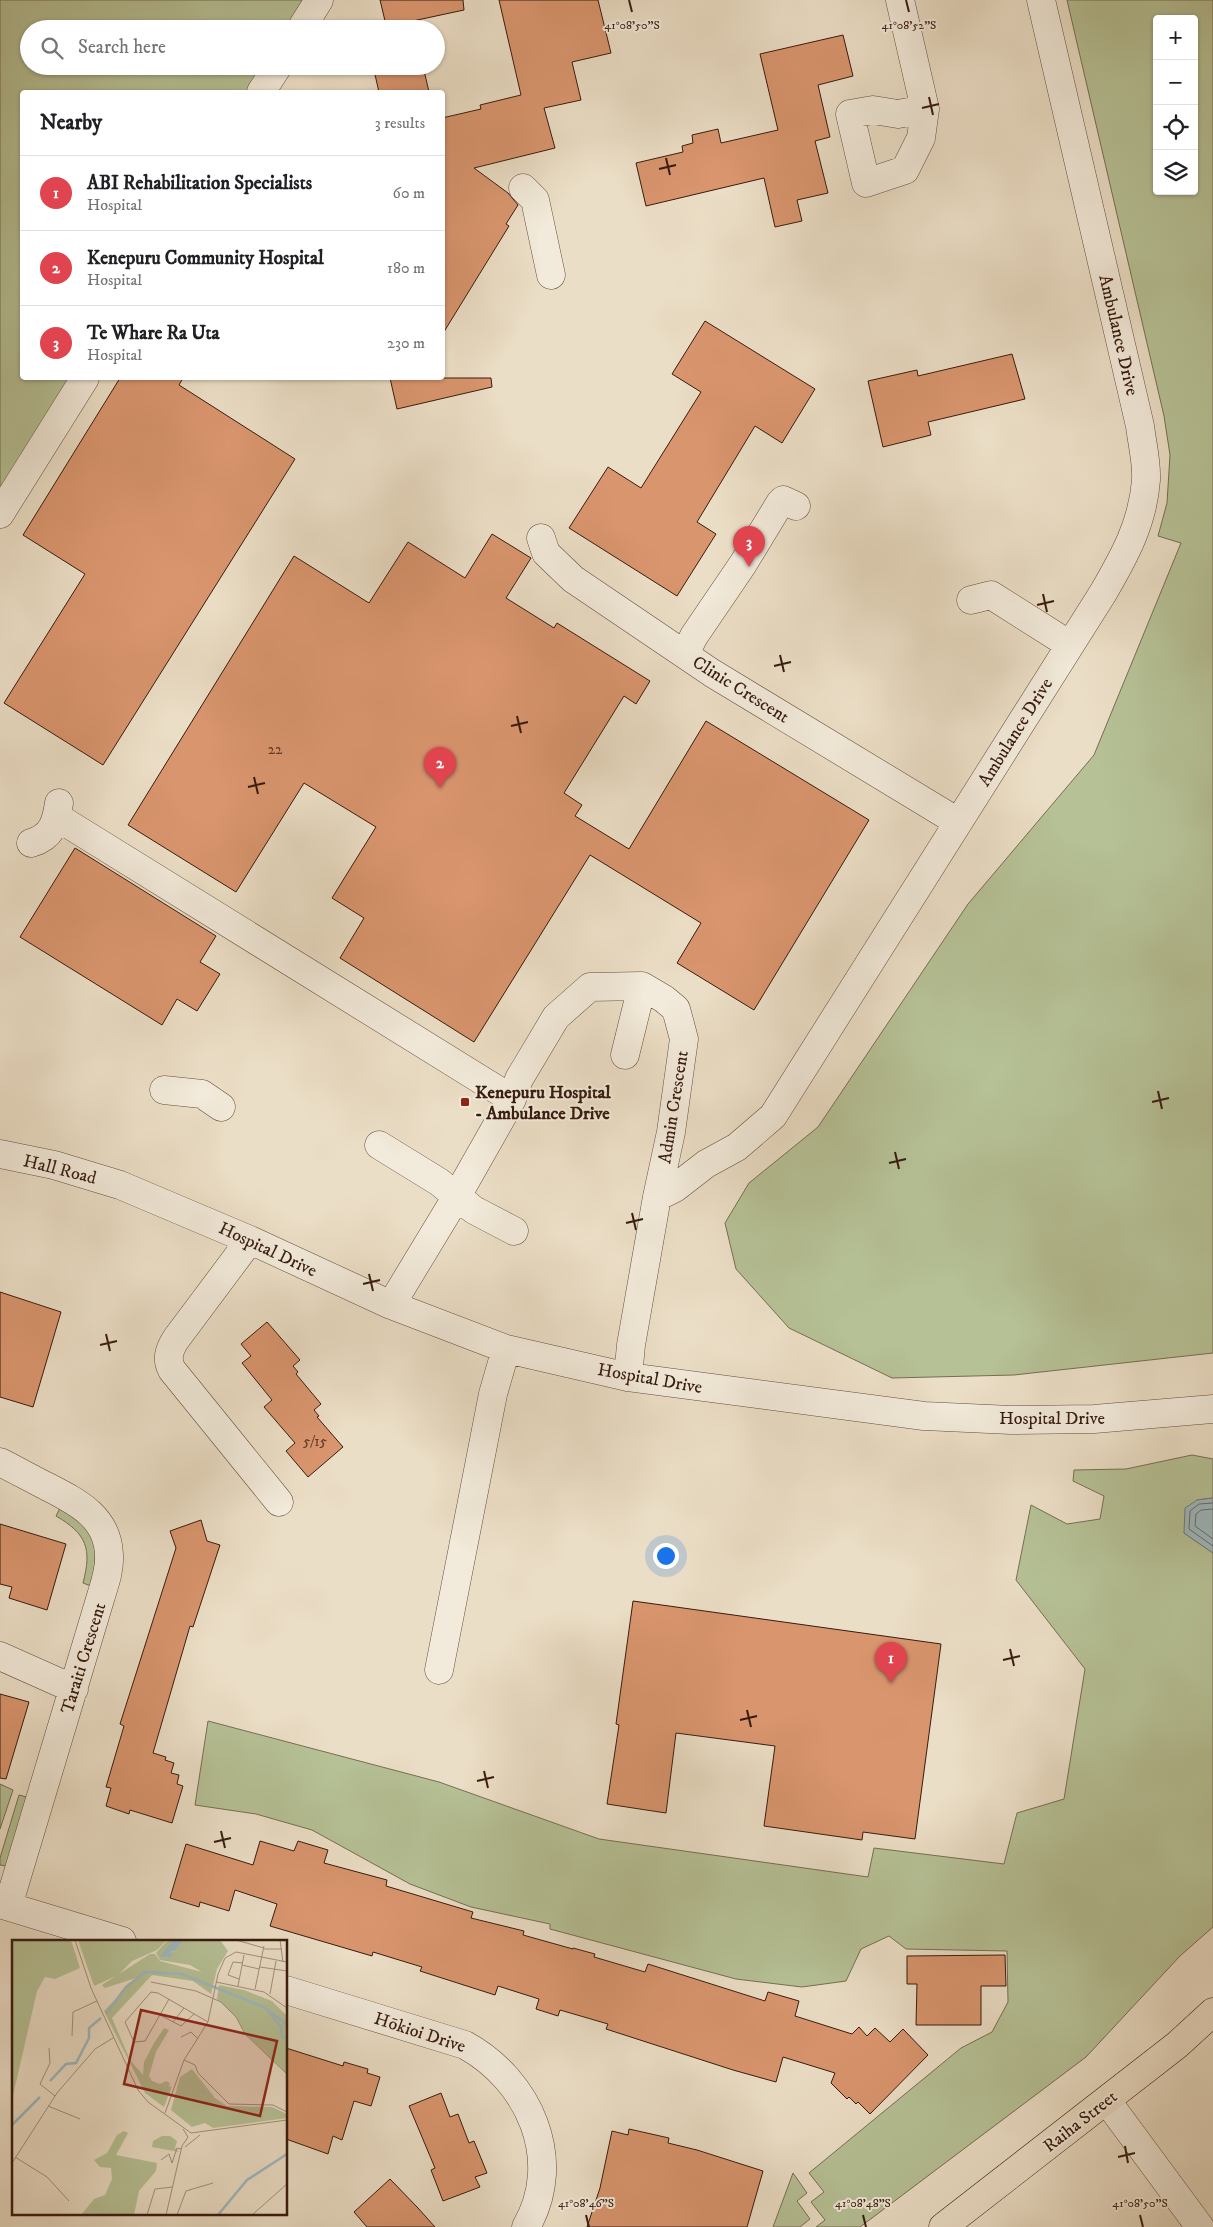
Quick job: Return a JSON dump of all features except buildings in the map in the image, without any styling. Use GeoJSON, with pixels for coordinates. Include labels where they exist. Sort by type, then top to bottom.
{"type":"FeatureCollection","features":[{"type":"Feature","properties":{"kind":"main road","name":"Raiha Street"},"geometry":{"type":"LineString","coordinates":[[943,2227],[1107,2101],[1177,2045],[1213,2012]]}},
{"type":"Feature","properties":{"kind":"street"},"geometry":{"type":"LineString","coordinates":[[307,20],[319,0]]}},
{"type":"Feature","properties":{"kind":"street"},"geometry":{"type":"LineString","coordinates":[[900,0],[925,109]]}},
{"type":"Feature","properties":{"kind":"street","name":"Ambulance Drive"},"geometry":{"type":"LineString","coordinates":[[657,1197],[675,1188],[706,1164],[737,1147],[773,1116],[1103,593],[1131,544],[1141,516],[1146,478],[1140,426],[1041,0]]}},
{"type":"Feature","properties":{"kind":"street"},"geometry":{"type":"LineString","coordinates":[[262,90],[272,75]]}},
{"type":"Feature","properties":{"kind":"street"},"geometry":{"type":"LineString","coordinates":[[523,188],[535,200],[551,276]]}},
{"type":"Feature","properties":{"kind":"street"},"geometry":{"type":"LineString","coordinates":[[0,514],[83,380]]}},
{"type":"Feature","properties":{"kind":"street"},"geometry":{"type":"LineString","coordinates":[[685,654],[694,636],[743,564],[780,504],[783,500],[796,506]]}},
{"type":"Feature","properties":{"kind":"street","name":"Clinic Crescent"},"geometry":{"type":"LineString","coordinates":[[541,538],[546,553],[573,579],[721,678],[958,822]]}},
{"type":"Feature","properties":{"kind":"street"},"geometry":{"type":"LineString","coordinates":[[971,600],[991,595],[1070,645]]}},
{"type":"Feature","properties":{"kind":"street"},"geometry":{"type":"LineString","coordinates":[[31,843],[45,837],[53,829],[58,810],[257,941],[335,1000],[411,1048],[512,1099]]}},
{"type":"Feature","properties":{"kind":"street"},"geometry":{"type":"LineString","coordinates":[[391,1306],[457,1196],[512,1099],[519,1079],[556,1017],[590,987],[642,986],[625,1054]]}},
{"type":"Feature","properties":{"kind":"street","name":"Admin Crescent"},"geometry":{"type":"LineString","coordinates":[[642,986],[664,999],[676,1010],[684,1039],[671,1132],[657,1197]]}},
{"type":"Feature","properties":{"kind":"street"},"geometry":{"type":"LineString","coordinates":[[164,1090],[202,1094],[221,1106]]}},
{"type":"Feature","properties":{"kind":"street"},"geometry":{"type":"LineString","coordinates":[[379,1145],[439,1182],[474,1210],[514,1232]]}},
{"type":"Feature","properties":{"kind":"street","name":"Hall Road"},"geometry":{"type":"LineString","coordinates":[[0,1154],[62,1167],[120,1185]]}},
{"type":"Feature","properties":{"kind":"street","name":"Hospital Drive"},"geometry":{"type":"LineString","coordinates":[[120,1185],[250,1240],[391,1306],[506,1349],[628,1377],[924,1416],[1010,1420],[1094,1420],[1213,1409]]}},
{"type":"Feature","properties":{"kind":"street"},"geometry":{"type":"LineString","coordinates":[[628,1377],[631,1345],[657,1197]]}},
{"type":"Feature","properties":{"kind":"street"},"geometry":{"type":"LineString","coordinates":[[250,1240],[176,1339],[170,1349],[168,1360],[172,1370],[279,1502]]}},
{"type":"Feature","properties":{"kind":"street"},"geometry":{"type":"LineString","coordinates":[[439,1670],[493,1394],[506,1349]]}},
{"type":"Feature","properties":{"kind":"street","name":"Taraiti Crescent"},"geometry":{"type":"LineString","coordinates":[[0,1462],[82,1505],[97,1519],[105,1535],[109,1556],[107,1574],[74,1689],[4,1905]]}},
{"type":"Feature","properties":{"kind":"street"},"geometry":{"type":"LineString","coordinates":[[0,1656],[74,1689]]}},
{"type":"Feature","properties":{"kind":"street"},"geometry":{"type":"LineString","coordinates":[[4,1905],[119,1940]]}},
{"type":"Feature","properties":{"kind":"street","name":"Hōkioi Drive"},"geometry":{"type":"LineString","coordinates":[[288,1991],[465,2045],[483,2055],[502,2072],[518,2090],[531,2115],[539,2139],[542,2164],[540,2183],[536,2204],[526,2227]]}},
{"type":"Feature","properties":{"kind":"street"},"geometry":{"type":"LineString","coordinates":[[1107,2101],[1200,2227]]}},
{"type":"Feature","properties":{"kind":"green space"},"geometry":{"type":"Polygon","coordinates":[[[0,0],[310,0],[298,20],[20,20],[20,75],[263,75],[253,90],[20,90],[20,380],[72,380],[0,494],[0,0]]]}},
{"type":"Feature","properties":{"kind":"green space"},"geometry":{"type":"Polygon","coordinates":[[[1067,0],[1213,0],[1213,1353],[1014,1375],[892,1378],[789,1328],[736,1269],[725,1223],[749,1183],[818,1127],[968,904],[1094,755],[1181,543],[1158,536],[1167,503],[1170,455],[1164,416],[1067,0]]]}},
{"type":"Feature","properties":{"kind":"green space"},"geometry":{"type":"Polygon","coordinates":[[[1192,1455],[1213,1459],[1213,1498],[1197,1500],[1184,1533],[1213,1553],[1213,1927],[1180,1956],[1086,2057],[860,2227],[816,2227],[825,2220],[811,2202],[824,2192],[809,2173],[961,2048],[992,2032],[1008,2002],[1007,1951],[906,1949],[889,1936],[861,1949],[846,1981],[802,1987],[736,1979],[550,1929],[550,1924],[471,1907],[410,1884],[312,1830],[256,1814],[195,1805],[208,1721],[439,1782],[599,1839],[868,1877],[874,1848],[1004,1864],[1017,1813],[1064,1799],[1085,1669],[1016,1580],[1031,1505],[1067,1524],[1100,1519],[1104,1496],[1073,1481],[1074,1470],[1126,1469],[1192,1455]]]}},
{"type":"Feature","properties":{"kind":"green space"},"geometry":{"type":"Polygon","coordinates":[[[60,1508],[82,1524],[93,1540],[95,1560],[91,1586],[83,1583],[87,1552],[81,1536],[75,1529],[56,1516],[60,1508]]]}},
{"type":"Feature","properties":{"kind":"green space"},"geometry":{"type":"Polygon","coordinates":[[[0,1784],[13,1790],[0,1829],[0,1784]]]}},
{"type":"Feature","properties":{"kind":"green space"},"geometry":{"type":"Polygon","coordinates":[[[19,1795],[27,1797],[6,1866],[0,1865],[0,1858],[19,1795]]]}},
{"type":"Feature","properties":{"kind":"green space"},"geometry":{"type":"Polygon","coordinates":[[[793,2173],[807,2193],[797,2201],[810,2219],[800,2227],[773,2227],[793,2173]]]}},
{"type":"Feature","properties":{"kind":"water"},"geometry":{"type":"Polygon","coordinates":[[[1213,1498],[1213,1553],[1184,1533],[1185,1508],[1197,1500],[1213,1498]]]}},
{"type":"Feature","properties":{"kind":"place","name":"Te Whare Ra Uta"},"geometry":{"type":"Point","coordinates":[749,567]}},
{"type":"Feature","properties":{"kind":"place","name":"Kenepuru Community Hospital"},"geometry":{"type":"Point","coordinates":[440,788]}},
{"type":"Feature","properties":{"kind":"place","name":"Kenepuru Hospital - Ambulance Drive"},"geometry":{"type":"Point","coordinates":[465,1102]}},
{"type":"Feature","properties":{"kind":"place","name":"ABI Rehabilitation Specialists"},"geometry":{"type":"Point","coordinates":[891,1683]}}]}
